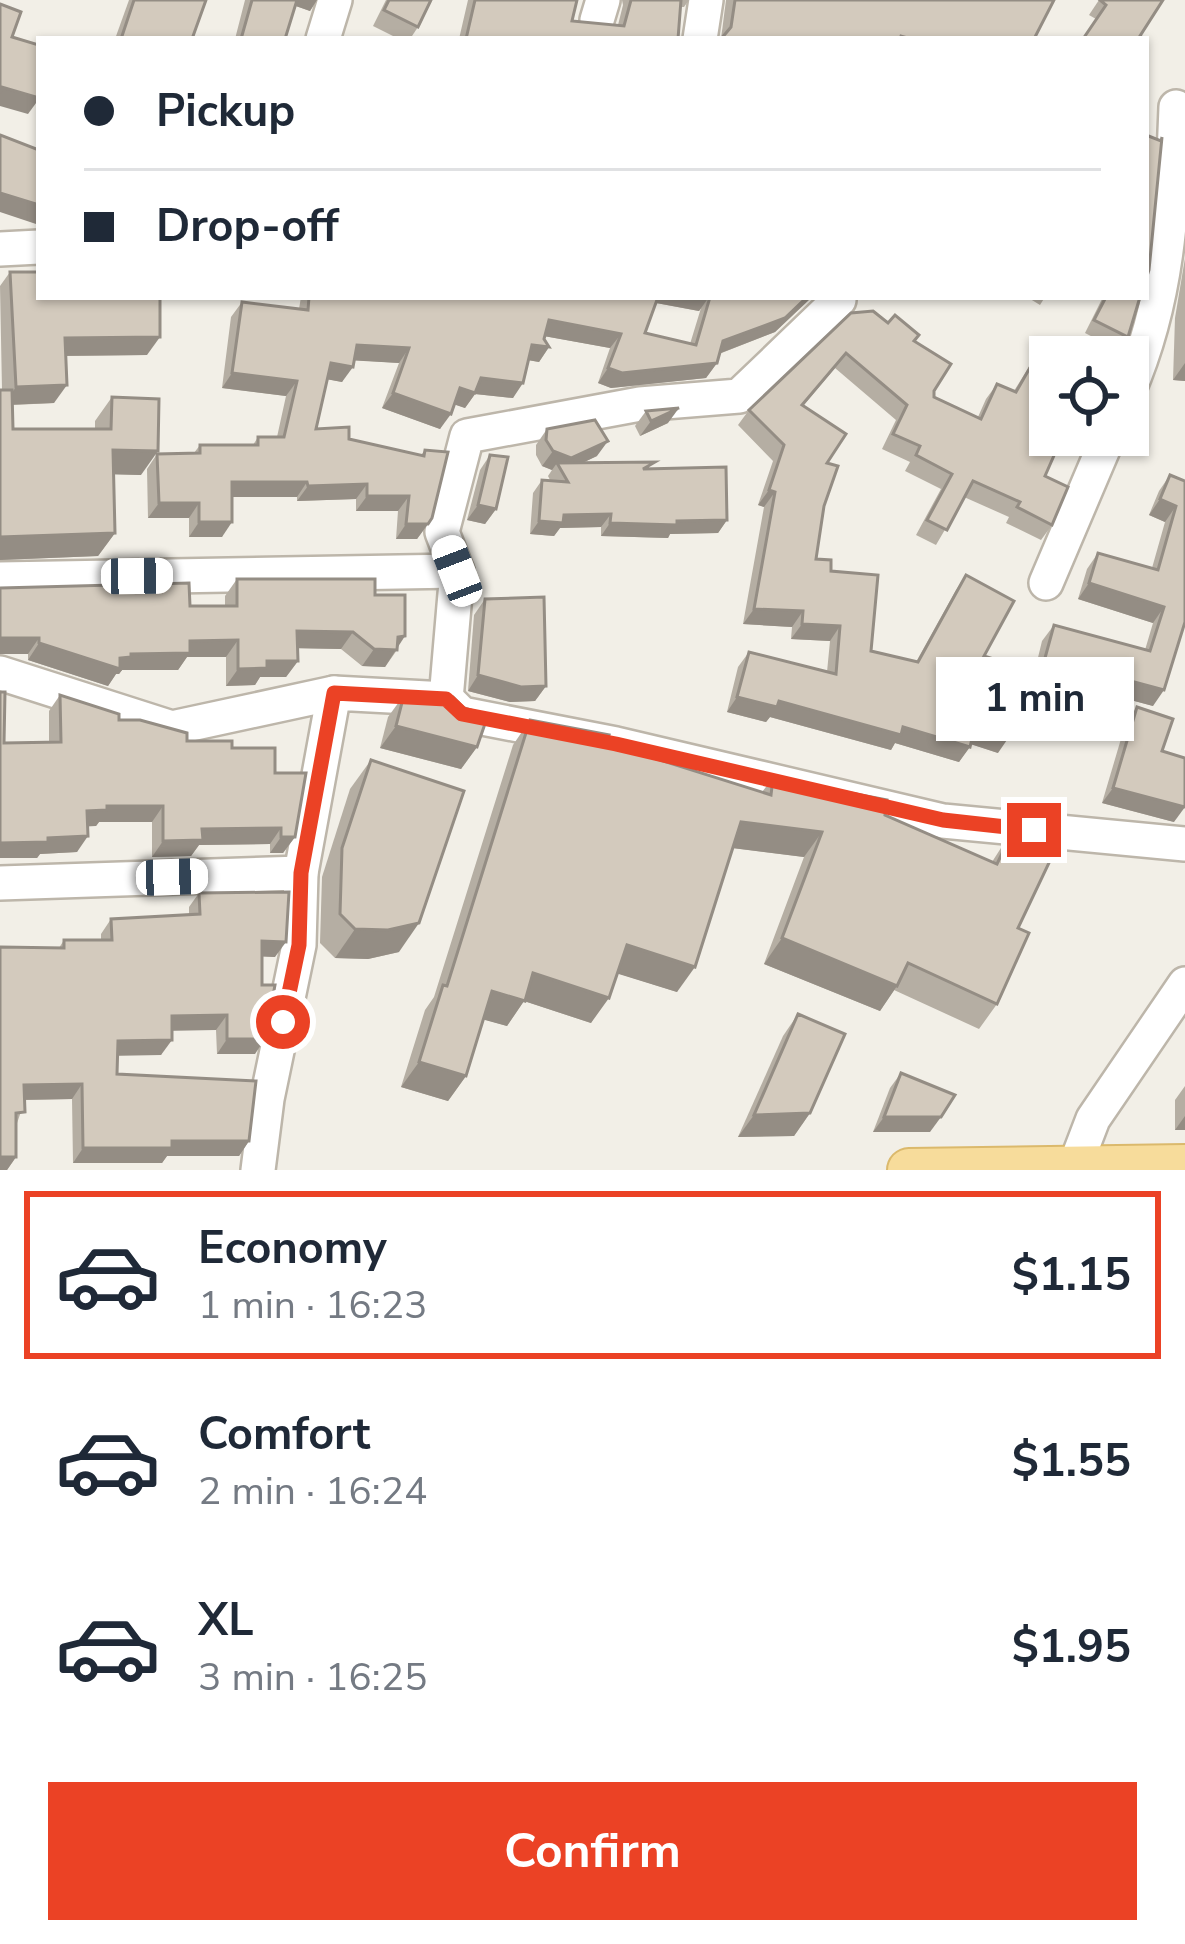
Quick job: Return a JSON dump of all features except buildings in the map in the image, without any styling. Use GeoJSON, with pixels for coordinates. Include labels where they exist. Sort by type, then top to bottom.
{"type":"FeatureCollection","features":[{"type":"Feature","properties":{"kind":"main road"},"geometry":{"type":"LineString","coordinates":[[909,1170],[1185,1166]]}},
{"type":"Feature","properties":{"kind":"street"},"geometry":{"type":"LineString","coordinates":[[324,36],[335,0]]}},
{"type":"Feature","properties":{"kind":"street"},"geometry":{"type":"LineString","coordinates":[[700,36],[706,0]]}},
{"type":"Feature","properties":{"kind":"street"},"geometry":{"type":"LineString","coordinates":[[1149,341],[1170,241],[1169,107]]}},
{"type":"Feature","properties":{"kind":"street"},"geometry":{"type":"LineString","coordinates":[[0,248],[36,247]]}},
{"type":"Feature","properties":{"kind":"street"},"geometry":{"type":"LineString","coordinates":[[446,699],[457,571],[442,532],[467,436],[640,404],[739,396],[843,300]]}},
{"type":"Feature","properties":{"kind":"street"},"geometry":{"type":"LineString","coordinates":[[1046,583],[1100,456]]}},
{"type":"Feature","properties":{"kind":"street"},"geometry":{"type":"LineString","coordinates":[[0,579],[457,571]]}},
{"type":"Feature","properties":{"kind":"street"},"geometry":{"type":"LineString","coordinates":[[0,673],[172,728],[334,693],[446,699],[462,714],[616,744],[943,820],[1185,844]]}},
{"type":"Feature","properties":{"kind":"street"},"geometry":{"type":"LineString","coordinates":[[258,1170],[267,1099],[299,945],[301,873],[334,693]]}},
{"type":"Feature","properties":{"kind":"street"},"geometry":{"type":"LineString","coordinates":[[0,883],[301,873]]}},
{"type":"Feature","properties":{"kind":"street"},"geometry":{"type":"LineString","coordinates":[[1048,1168],[1093,1119],[1185,984]]}},
{"type":"Feature","properties":{"kind":"route"},"geometry":{"type":"LineString","coordinates":[[283,1022],[299,945],[301,873],[334,693],[446,699],[462,714],[616,744],[943,820],[1034,830]]}}]}
